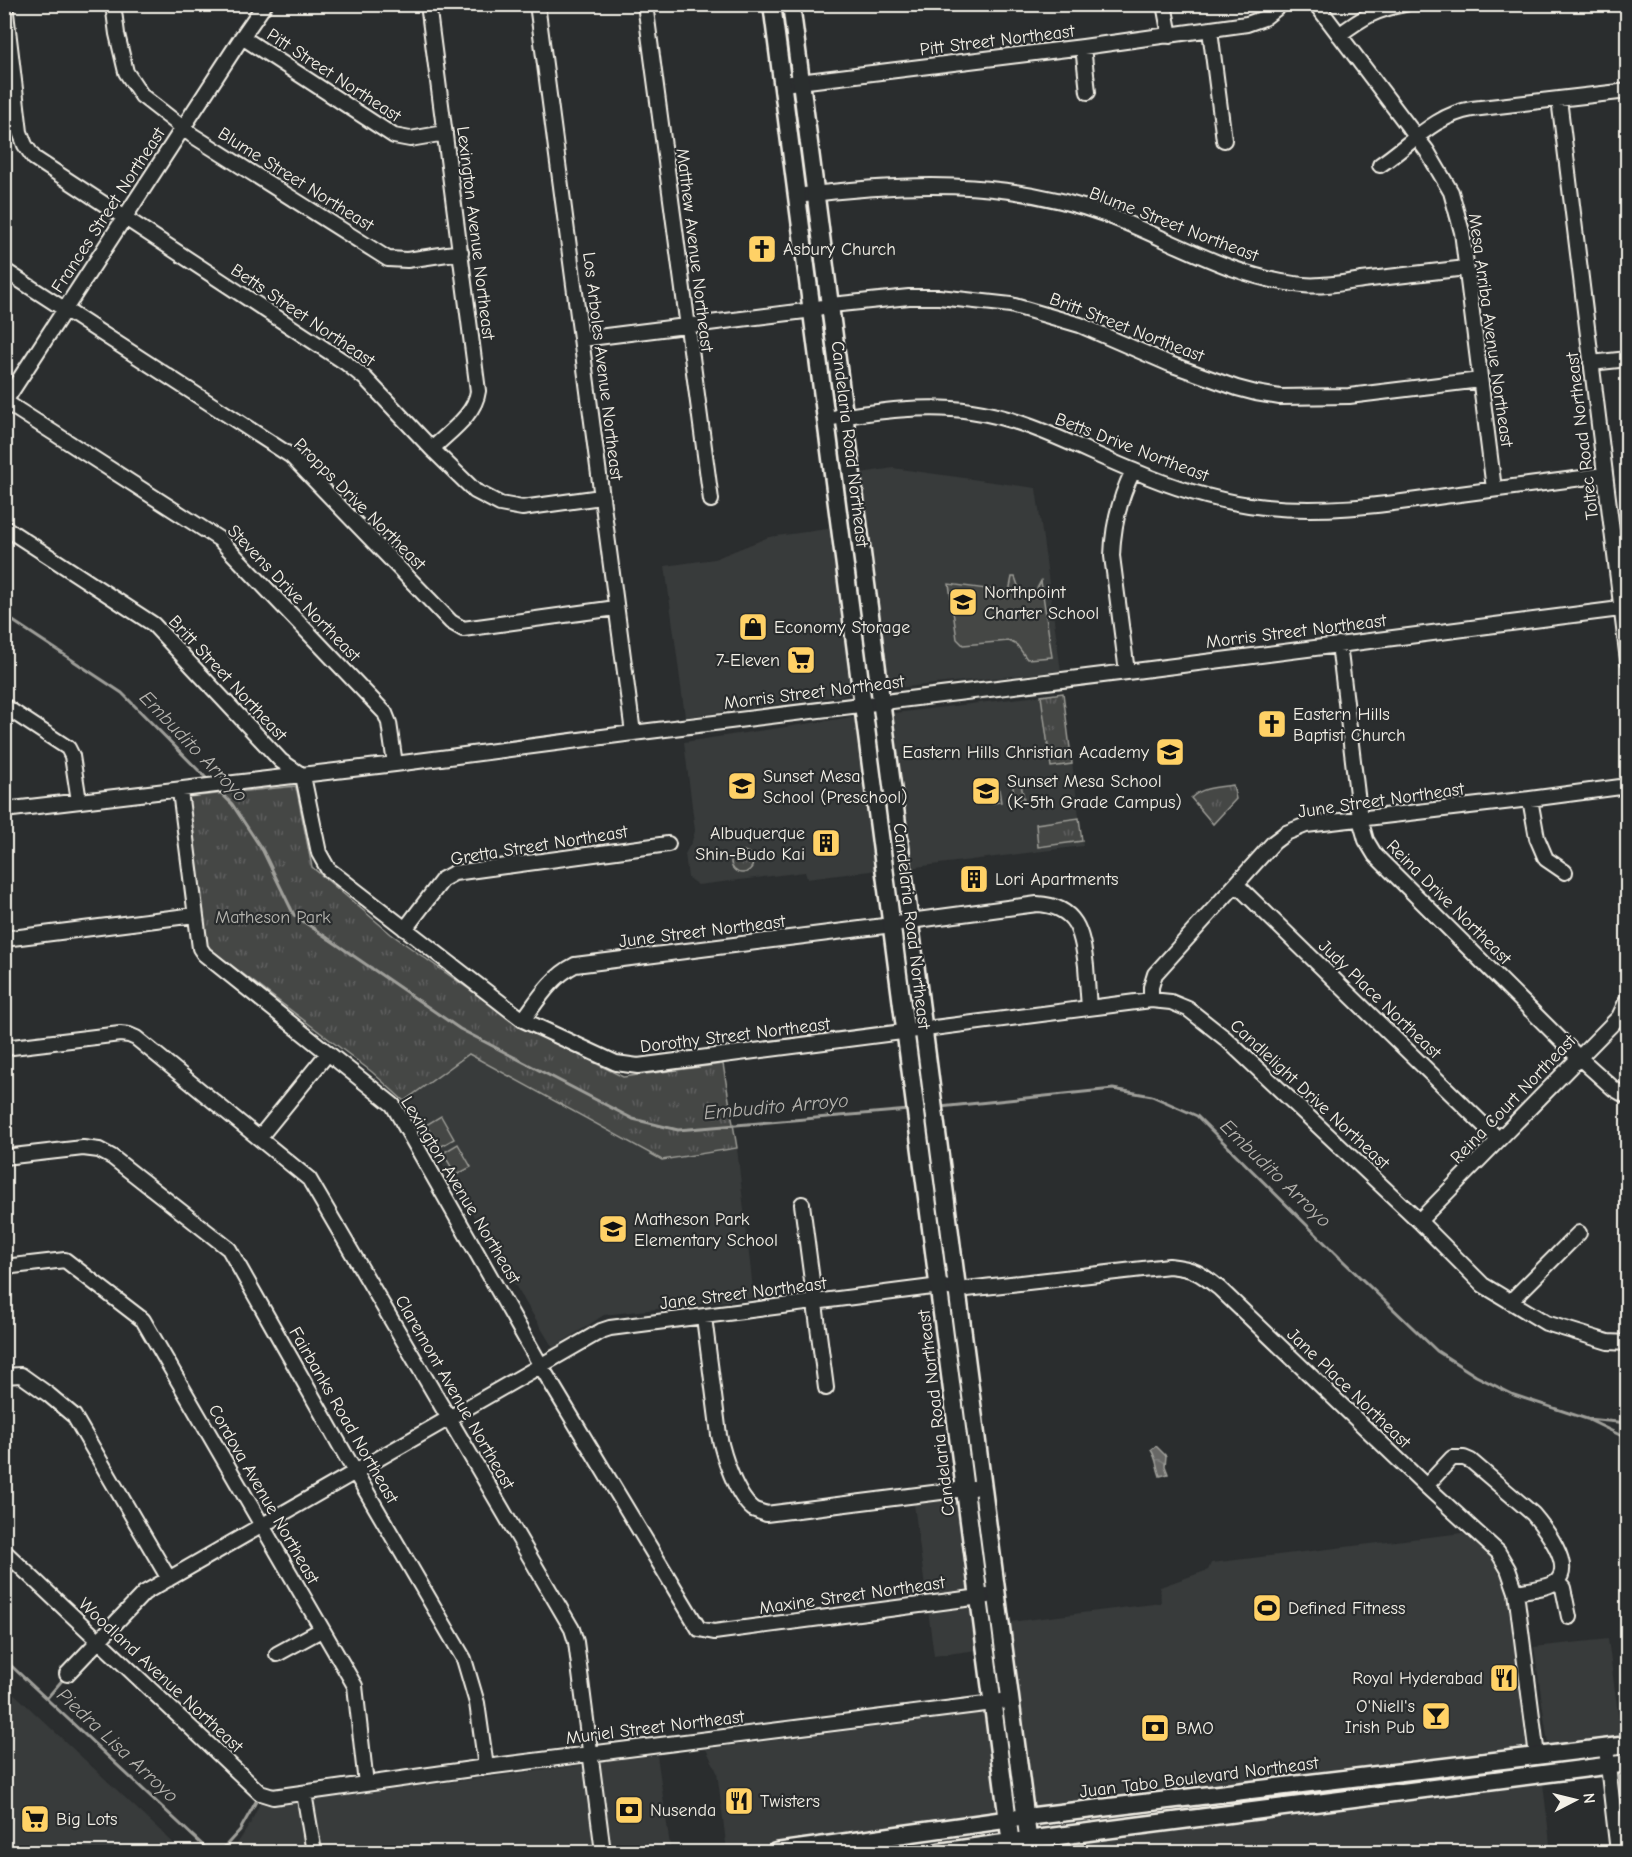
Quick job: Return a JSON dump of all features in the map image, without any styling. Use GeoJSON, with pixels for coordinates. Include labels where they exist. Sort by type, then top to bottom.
{"type":"FeatureCollection","features":[{"type":"Feature","properties":{"kind":"main road","name":"Candelaria Road Northeast"},"geometry":{"type":"LineString","coordinates":[[772,4],[940,1286],[964,1489],[1010,1699],[1029,1846]]}},
{"type":"Feature","properties":{"kind":"main road","name":"Candelaria Road Northeast"},"geometry":{"type":"LineString","coordinates":[[791,4],[982,1487],[993,1703],[1011,1847]]}},
{"type":"Feature","properties":{"kind":"main road","name":"Juan Tabo Boulevard Northeast"},"geometry":{"type":"LineString","coordinates":[[776,1852],[1026,1817],[1628,1745]]}},
{"type":"Feature","properties":{"kind":"main road"},"geometry":{"type":"LineString","coordinates":[[939,1852],[1029,1846],[1628,1763]]}},
{"type":"Feature","properties":{"kind":"street","name":"Betts Street Northeast"},"geometry":{"type":"LineString","coordinates":[[5,4],[20,132],[34,158],[346,363],[366,379],[475,491],[500,504],[522,508],[602,498]]}},
{"type":"Feature","properties":{"kind":"street","name":"Blume Street Northeast"},"geometry":{"type":"LineString","coordinates":[[113,4],[121,54],[131,82],[142,96],[182,128],[388,259],[407,260],[461,252]]}},
{"type":"Feature","properties":{"kind":"street","name":"Frances Street Northeast"},"geometry":{"type":"LineString","coordinates":[[5,402],[265,4]]}},
{"type":"Feature","properties":{"kind":"street","name":"Lexington Avenue Northeast"},"geometry":{"type":"LineString","coordinates":[[429,4],[478,391],[477,400],[472,409],[432,449]]}},
{"type":"Feature","properties":{"kind":"street","name":"Los Arboles Avenue Northeast"},"geometry":{"type":"LineString","coordinates":[[537,4],[633,733]]}},
{"type":"Feature","properties":{"kind":"street","name":"Matthew Avenue Northeast"},"geometry":{"type":"LineString","coordinates":[[645,4],[711,500]]}},
{"type":"Feature","properties":{"kind":"street"},"geometry":{"type":"LineString","coordinates":[[1164,4],[1170,36]]}},
{"type":"Feature","properties":{"kind":"street","name":"Pitt Street Northeast"},"geometry":{"type":"LineString","coordinates":[[783,84],[1210,30],[1256,22],[1282,4]]}},
{"type":"Feature","properties":{"kind":"street","name":"Mesa Arriba Avenue Northeast"},"geometry":{"type":"LineString","coordinates":[[1316,4],[1417,137],[1451,192],[1462,232],[1494,489]]}},
{"type":"Feature","properties":{"kind":"street"},"geometry":{"type":"LineString","coordinates":[[1339,35],[1372,13],[1405,4]]}},
{"type":"Feature","properties":{"kind":"street"},"geometry":{"type":"LineString","coordinates":[[1210,30],[1224,140]]}},
{"type":"Feature","properties":{"kind":"street","name":"Pitt Street Northeast"},"geometry":{"type":"LineString","coordinates":[[242,37],[394,136],[410,139],[445,133]]}},
{"type":"Feature","properties":{"kind":"street"},"geometry":{"type":"LineString","coordinates":[[1083,47],[1088,92]]}},
{"type":"Feature","properties":{"kind":"street"},"geometry":{"type":"LineString","coordinates":[[1380,165],[1444,117],[1462,110],[1628,91]]}},
{"type":"Feature","properties":{"kind":"street","name":"Toltec Road Northeast"},"geometry":{"type":"LineString","coordinates":[[1559,99],[1605,475],[1624,608],[1628,661]]}},
{"type":"Feature","properties":{"kind":"street","name":"Blume Street Northeast"},"geometry":{"type":"LineString","coordinates":[[797,196],[891,186],[941,185],[993,188],[1027,194],[1091,209],[1191,251],[1259,276],[1305,286],[1466,268]]}},
{"type":"Feature","properties":{"kind":"street","name":"Propps Drive Northeast"},"geometry":{"type":"LineString","coordinates":[[4,270],[291,456],[451,622],[463,629],[615,608]]}},
{"type":"Feature","properties":{"kind":"street","name":"Britt Street Northeast"},"geometry":{"type":"LineString","coordinates":[[582,339],[878,299],[939,297],[1011,305],[1080,326],[1170,364],[1237,388],[1280,397],[1349,396],[1480,380]]}},
{"type":"Feature","properties":{"kind":"street"},"geometry":{"type":"LineString","coordinates":[[1591,363],[1628,359]]}},
{"type":"Feature","properties":{"kind":"street","name":"Stevens Drive Northeast"},"geometry":{"type":"LineString","coordinates":[[5,402],[219,539],[385,713],[389,723],[395,764]]}},
{"type":"Feature","properties":{"kind":"street","name":"Betts Drive Northeast"},"geometry":{"type":"LineString","coordinates":[[826,419],[901,410],[970,411],[1002,418],[1057,437],[1133,471],[1177,487],[1234,503],[1281,509],[1371,507],[1605,475]]}},
{"type":"Feature","properties":{"kind":"street"},"geometry":{"type":"LineString","coordinates":[[1127,672],[1112,556],[1119,505],[1133,471]]}},
{"type":"Feature","properties":{"kind":"street","name":"Britt Street Northeast"},"geometry":{"type":"LineString","coordinates":[[4,527],[153,624],[281,761],[303,776]]}},
{"type":"Feature","properties":{"kind":"street","name":"Morris Street Northeast"},"geometry":{"type":"LineString","coordinates":[[4,810],[303,776],[1624,608]]}},
{"type":"Feature","properties":{"kind":"street","name":"Reina Drive Northeast"},"geometry":{"type":"LineString","coordinates":[[1339,644],[1360,819],[1366,840],[1375,855],[1578,1057],[1614,1089],[1628,1097]]}},
{"type":"Feature","properties":{"kind":"street"},"geometry":{"type":"LineString","coordinates":[[4,706],[68,748],[72,756],[79,801]]}},
{"type":"Feature","properties":{"kind":"street"},"geometry":{"type":"LineString","coordinates":[[303,776],[319,853],[328,869],[523,1020]]}},
{"type":"Feature","properties":{"kind":"street","name":"June Street Northeast"},"geometry":{"type":"LineString","coordinates":[[1151,1000],[1151,987],[1155,974],[1274,842],[1286,833],[1306,825],[1628,786]]}},
{"type":"Feature","properties":{"kind":"street","name":"Lexington Avenue Northeast"},"geometry":{"type":"LineString","coordinates":[[180,790],[200,948],[204,954],[393,1105],[541,1365],[699,1629],[714,1632]]}},
{"type":"Feature","properties":{"kind":"street"},"geometry":{"type":"LineString","coordinates":[[1530,799],[1537,838],[1546,859],[1565,872]]}},
{"type":"Feature","properties":{"kind":"street","name":"Gretta Street Northeast"},"geometry":{"type":"LineString","coordinates":[[405,929],[443,879],[453,873],[668,844]]}},
{"type":"Feature","properties":{"kind":"street","name":"Judy Place Northeast"},"geometry":{"type":"LineString","coordinates":[[1236,885],[1498,1139]]}},
{"type":"Feature","properties":{"kind":"street","name":"June Street Northeast"},"geometry":{"type":"LineString","coordinates":[[523,1020],[552,982],[562,972],[575,966],[1037,904],[1058,908],[1075,922],[1081,933],[1089,1008]]}},
{"type":"Feature","properties":{"kind":"street"},"geometry":{"type":"LineString","coordinates":[[4,939],[195,915]]}},
{"type":"Feature","properties":{"kind":"street","name":"Reina Court Northeast"},"geometry":{"type":"LineString","coordinates":[[1419,1221],[1619,1017],[1628,998]]}},
{"type":"Feature","properties":{"kind":"street","name":"Candlelight Drive Northeast"},"geometry":{"type":"LineString","coordinates":[[924,1028],[1151,1000],[1171,1002],[1188,1008],[1212,1027],[1419,1221],[1483,1285],[1546,1323],[1608,1342],[1628,1343]]}},
{"type":"Feature","properties":{"kind":"street","name":"Dorothy Street Northeast"},"geometry":{"type":"LineString","coordinates":[[523,1020],[616,1063],[638,1066],[924,1028]]}},
{"type":"Feature","properties":{"kind":"street","name":"Claremont Avenue Northeast"},"geometry":{"type":"LineString","coordinates":[[4,1048],[129,1035],[136,1038],[309,1179],[572,1629],[576,1642],[603,1852]]}},
{"type":"Feature","properties":{"kind":"street"},"geometry":{"type":"LineString","coordinates":[[260,1138],[328,1053]]}},
{"type":"Feature","properties":{"kind":"street","name":"Fairbanks Road Northeast"},"geometry":{"type":"LineString","coordinates":[[4,1157],[83,1148],[99,1150],[112,1157],[229,1249],[464,1659],[477,1702],[486,1767]]}},
{"type":"Feature","properties":{"kind":"street"},"geometry":{"type":"LineString","coordinates":[[802,1204],[826,1388]]}},
{"type":"Feature","properties":{"kind":"street"},"geometry":{"type":"LineString","coordinates":[[1510,1302],[1579,1233]]}},
{"type":"Feature","properties":{"kind":"street","name":"Cordova Avenue Northeast"},"geometry":{"type":"LineString","coordinates":[[4,1267],[66,1260],[143,1320],[355,1686],[366,1784]]}},
{"type":"Feature","properties":{"kind":"street","name":"Jane Place Northeast"},"geometry":{"type":"LineString","coordinates":[[958,1290],[1170,1266],[1189,1268],[1220,1289],[1498,1552],[1508,1569],[1516,1592],[1537,1756]]}},
{"type":"Feature","properties":{"kind":"street","name":"Jane Street Northeast"},"geometry":{"type":"LineString","coordinates":[[68,1674],[144,1593],[449,1417],[610,1328],[940,1286],[958,1290]]}},
{"type":"Feature","properties":{"kind":"street"},"geometry":{"type":"LineString","coordinates":[[704,1317],[723,1454],[732,1476],[753,1509],[766,1514],[982,1487]]}},
{"type":"Feature","properties":{"kind":"street"},"geometry":{"type":"LineString","coordinates":[[4,1376],[21,1375],[74,1416],[169,1579]]}},
{"type":"Feature","properties":{"kind":"street"},"geometry":{"type":"LineString","coordinates":[[1426,1486],[1452,1458],[1464,1458],[1471,1461],[1533,1514],[1547,1531],[1562,1560],[1563,1572],[1557,1582],[1516,1592]]}},
{"type":"Feature","properties":{"kind":"street","name":"Woodland Avenue Northeast"},"geometry":{"type":"LineString","coordinates":[[4,1551],[260,1793],[273,1797],[304,1793]]}},
{"type":"Feature","properties":{"kind":"street"},"geometry":{"type":"LineString","coordinates":[[1557,1582],[1563,1588],[1569,1617]]}},
{"type":"Feature","properties":{"kind":"street","name":"Maxine Street Northeast"},"geometry":{"type":"LineString","coordinates":[[714,1632],[987,1596]]}},
{"type":"Feature","properties":{"kind":"street"},"geometry":{"type":"LineString","coordinates":[[277,1654],[321,1630]]}},
{"type":"Feature","properties":{"kind":"street","name":"Muriel Street Northeast"},"geometry":{"type":"LineString","coordinates":[[304,1793],[1010,1699]]}},
{"type":"Feature","properties":{"kind":"street"},"geometry":{"type":"LineString","coordinates":[[1606,1748],[1622,1834],[1618,1852]]}},
{"type":"Feature","properties":{"kind":"street"},"geometry":{"type":"LineString","coordinates":[[304,1793],[314,1852]]}},
{"type":"Feature","properties":{"kind":"shaded area","name":"Northpoint Charter School"},"geometry":{"type":"Polygon","coordinates":[[[893,468],[1036,488],[1061,671],[886,689],[863,508],[861,473],[893,468]]]}},
{"type":"Feature","properties":{"kind":"shaded area"},"geometry":{"type":"Polygon","coordinates":[[[834,528],[854,694],[685,717],[665,566],[714,559],[769,537],[834,528]]]}},
{"type":"Feature","properties":{"kind":"shaded area","name":"Sunset Mesa School (K-5th Grade Campus)"},"geometry":{"type":"Polygon","coordinates":[[[1063,693],[1083,846],[908,868],[886,714],[1063,693]]]}},
{"type":"Feature","properties":{"kind":"shaded area"},"geometry":{"type":"Polygon","coordinates":[[[852,717],[858,725],[878,870],[807,879],[805,872],[698,885],[688,878],[685,854],[695,831],[684,742],[852,717]]]}},
{"type":"Feature","properties":{"kind":"shaded area","name":"Matheson Park Elementary School"},"geometry":{"type":"Polygon","coordinates":[[[469,1054],[662,1160],[737,1148],[754,1298],[604,1315],[553,1348],[404,1101],[469,1054]]]}},
{"type":"Feature","properties":{"kind":"shaded area"},"geometry":{"type":"Polygon","coordinates":[[[957,1499],[977,1650],[934,1656],[914,1504],[957,1499]]]}},
{"type":"Feature","properties":{"kind":"shaded area"},"geometry":{"type":"Polygon","coordinates":[[[1462,1533],[1489,1553],[1510,1594],[1528,1748],[1032,1809],[1015,1688],[1010,1622],[1161,1603],[1160,1587],[1208,1570],[1211,1563],[1462,1533]]]}},
{"type":"Feature","properties":{"kind":"shaded area"},"geometry":{"type":"Polygon","coordinates":[[[1608,1639],[1621,1736],[1548,1744],[1534,1647],[1608,1639]]]}},
{"type":"Feature","properties":{"kind":"shaded area"},"geometry":{"type":"Polygon","coordinates":[[[5,1685],[183,1852],[5,1852],[5,1685]]]}},
{"type":"Feature","properties":{"kind":"shaded area"},"geometry":{"type":"Polygon","coordinates":[[[984,1713],[998,1812],[727,1851],[717,1772],[706,1749],[984,1713]]]}},
{"type":"Feature","properties":{"kind":"shaded area"},"geometry":{"type":"Polygon","coordinates":[[[657,1755],[671,1852],[612,1852],[600,1761],[657,1755]]]}},
{"type":"Feature","properties":{"kind":"shaded area"},"geometry":{"type":"Polygon","coordinates":[[[583,1765],[596,1852],[320,1852],[313,1800],[583,1765]]]}},
{"type":"Feature","properties":{"kind":"shaded area"},"geometry":{"type":"Polygon","coordinates":[[[1543,1783],[1551,1852],[1040,1852],[1039,1849],[1543,1783]]]}},
{"type":"Feature","properties":{"kind":"shaded area"},"geometry":{"type":"Polygon","coordinates":[[[301,1802],[307,1852],[247,1852],[237,1844],[260,1803],[273,1806],[301,1802]]]}},
{"type":"Feature","properties":{"kind":"green space"},"geometry":{"type":"Polygon","coordinates":[[[1012,577],[1015,577],[1020,591],[1035,592],[1041,581],[1052,657],[1027,659],[1017,645],[1009,641],[963,645],[957,639],[949,584],[1009,592],[1012,577]]]}},
{"type":"Feature","properties":{"kind":"green space"},"geometry":{"type":"Polygon","coordinates":[[[1063,693],[1072,764],[1051,767],[1041,696],[1063,693]]]}},
{"type":"Feature","properties":{"kind":"green space"},"geometry":{"type":"Polygon","coordinates":[[[1020,780],[1024,799],[1015,800],[1012,781],[1020,780]]]}},
{"type":"Feature","properties":{"kind":"green space"},"geometry":{"type":"Polygon","coordinates":[[[998,783],[1001,802],[991,803],[990,784],[998,783]]]}},
{"type":"Feature","properties":{"kind":"green space"},"geometry":{"type":"Polygon","coordinates":[[[1233,785],[1236,799],[1213,824],[1191,798],[1205,790],[1233,785]]]}},
{"type":"Feature","properties":{"kind":"green space","name":"Matheson Park"},"geometry":{"type":"Polygon","coordinates":[[[296,786],[312,867],[391,934],[521,1026],[623,1077],[723,1064],[737,1148],[662,1160],[469,1054],[404,1101],[372,1072],[205,945],[188,797],[296,786]]]}},
{"type":"Feature","properties":{"kind":"green space"},"geometry":{"type":"Polygon","coordinates":[[[1079,818],[1082,841],[1038,847],[1036,824],[1079,818]]]}},
{"type":"Feature","properties":{"kind":"green space"},"geometry":{"type":"Polygon","coordinates":[[[738,851],[746,851],[753,858],[753,866],[746,873],[738,873],[731,866],[731,858],[738,851]]]}},
{"type":"Feature","properties":{"kind":"green space"},"geometry":{"type":"Polygon","coordinates":[[[441,1116],[454,1139],[440,1147],[426,1125],[441,1116]]]}},
{"type":"Feature","properties":{"kind":"green space"},"geometry":{"type":"Polygon","coordinates":[[[458,1144],[471,1167],[456,1175],[443,1153],[458,1144]]]}},
{"type":"Feature","properties":{"kind":"water"},"geometry":{"type":"Polygon","coordinates":[[[1156,1446],[1166,1456],[1165,1466],[1168,1474],[1160,1476],[1151,1450],[1156,1446]]]}},
{"type":"Feature","properties":{"kind":"waterway","name":"Embudito Arroyo"},"geometry":{"type":"LineString","coordinates":[[4,615],[122,693],[210,782]]}},
{"type":"Feature","properties":{"kind":"waterway","name":"Embudito Arroyo"},"geometry":{"type":"LineString","coordinates":[[218,790],[232,804],[263,851],[294,915],[460,1029],[633,1119],[678,1130],[909,1110]]}},
{"type":"Feature","properties":{"kind":"waterway","name":"Embudito Arroyo"},"geometry":{"type":"LineString","coordinates":[[940,1107],[1113,1089],[1152,1096],[1197,1116],[1437,1351],[1476,1376],[1514,1395],[1587,1419],[1628,1423]]}},
{"type":"Feature","properties":{"kind":"waterway"},"geometry":{"type":"LineString","coordinates":[[1589,1420],[1628,1439]]}},
{"type":"Feature","properties":{"kind":"waterway","name":"Piedra Lisa Arroyo"},"geometry":{"type":"LineString","coordinates":[[4,1659],[210,1852]]}},
{"type":"Feature","properties":{"kind":"waterway"},"geometry":{"type":"LineString","coordinates":[[47,1698],[65,1677]]}},
{"type":"Feature","properties":{"kind":"waterway"},"geometry":{"type":"LineString","coordinates":[[220,1852],[240,1830],[258,1798]]}},
{"type":"Feature","properties":{"kind":"place","name":"Asbury Church"},"geometry":{"type":"Point","coordinates":[762,249]}},
{"type":"Feature","properties":{"kind":"place","name":"Northpoint Charter School"},"geometry":{"type":"Point","coordinates":[963,602]}},
{"type":"Feature","properties":{"kind":"place","name":"Economy Storage"},"geometry":{"type":"Point","coordinates":[753,627]}},
{"type":"Feature","properties":{"kind":"place","name":"7-Eleven"},"geometry":{"type":"Point","coordinates":[801,660]}},
{"type":"Feature","properties":{"kind":"place","name":"Eastern Hills Baptist Church"},"geometry":{"type":"Point","coordinates":[1272,724]}},
{"type":"Feature","properties":{"kind":"place","name":"Eastern Hills Christian Academy"},"geometry":{"type":"Point","coordinates":[1170,752]}},
{"type":"Feature","properties":{"kind":"place","name":"Sunset Mesa School (Preschool)"},"geometry":{"type":"Point","coordinates":[742,786]}},
{"type":"Feature","properties":{"kind":"place","name":"Sunset Mesa School (K-5th Grade Campus)"},"geometry":{"type":"Point","coordinates":[986,791]}},
{"type":"Feature","properties":{"kind":"place","name":"Albuquerque Shin-Budo Kai"},"geometry":{"type":"Point","coordinates":[826,843]}},
{"type":"Feature","properties":{"kind":"place","name":"Lori Apartments"},"geometry":{"type":"Point","coordinates":[974,879]}},
{"type":"Feature","properties":{"kind":"place","name":"Matheson Park Elementary School"},"geometry":{"type":"Point","coordinates":[613,1229]}},
{"type":"Feature","properties":{"kind":"place","name":"Defined Fitness"},"geometry":{"type":"Point","coordinates":[1267,1608]}},
{"type":"Feature","properties":{"kind":"place","name":"Royal Hyderabad"},"geometry":{"type":"Point","coordinates":[1504,1678]}},
{"type":"Feature","properties":{"kind":"place","name":"O'Niell's Irish Pub"},"geometry":{"type":"Point","coordinates":[1436,1716]}},
{"type":"Feature","properties":{"kind":"place","name":"BMO"},"geometry":{"type":"Point","coordinates":[1155,1728]}},
{"type":"Feature","properties":{"kind":"place","name":"Twisters"},"geometry":{"type":"Point","coordinates":[739,1801]}},
{"type":"Feature","properties":{"kind":"place","name":"Nusenda"},"geometry":{"type":"Point","coordinates":[629,1810]}},
{"type":"Feature","properties":{"kind":"place","name":"Big Lots"},"geometry":{"type":"Point","coordinates":[35,1819]}}]}
